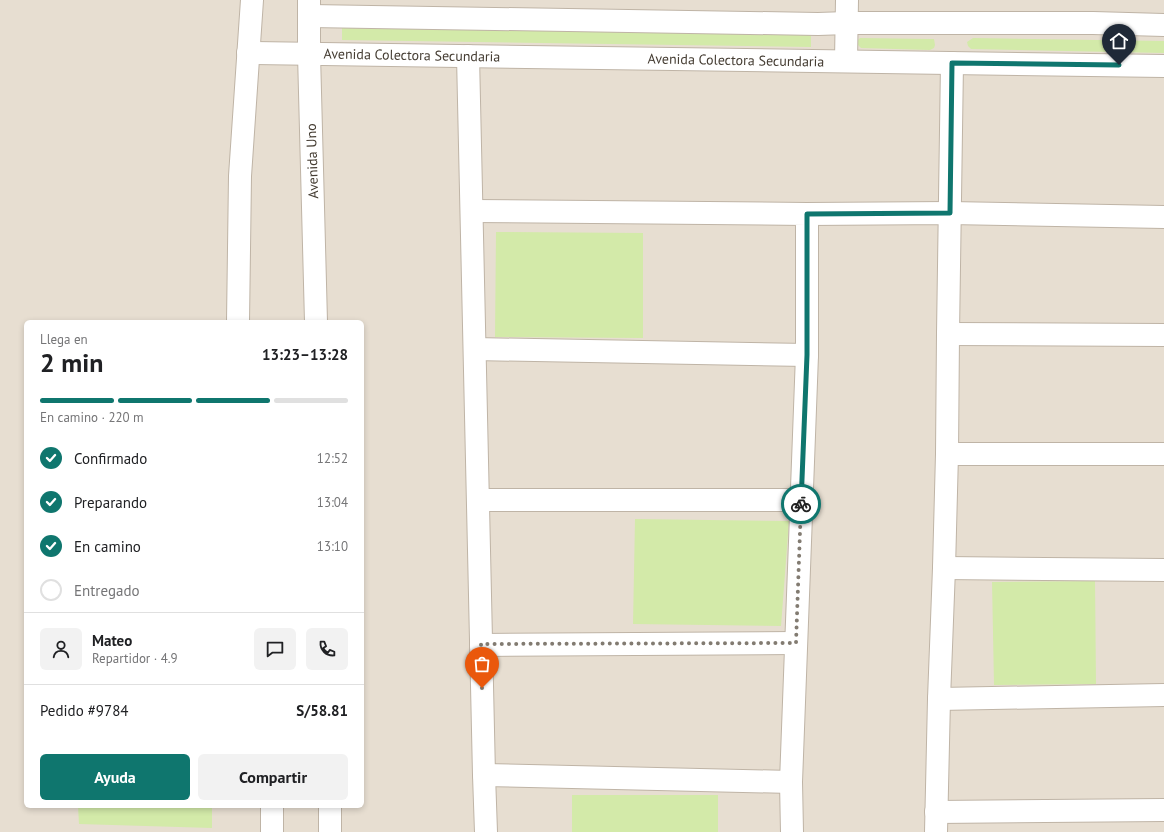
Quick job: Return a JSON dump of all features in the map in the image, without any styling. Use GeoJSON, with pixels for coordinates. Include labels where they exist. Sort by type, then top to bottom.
{"type":"FeatureCollection","features":[{"type":"Feature","properties":{"kind":"street"},"geometry":{"type":"LineString","coordinates":[[238,320],[240,176],[252,0]]}},
{"type":"Feature","properties":{"kind":"street"},"geometry":{"type":"LineString","coordinates":[[846,61],[847,0]]}},
{"type":"Feature","properties":{"kind":"street"},"geometry":{"type":"LineString","coordinates":[[309,8],[810,24],[1093,23],[1164,25]]}},
{"type":"Feature","properties":{"kind":"street","name":"Avenida Uno"},"geometry":{"type":"LineString","coordinates":[[309,8],[316,320]]}},
{"type":"Feature","properties":{"kind":"street","name":"Avenida Colectora Secundaria"},"geometry":{"type":"LineString","coordinates":[[248,53],[1164,66]]}},
{"type":"Feature","properties":{"kind":"street"},"geometry":{"type":"LineString","coordinates":[[468,56],[486,832]]}},
{"type":"Feature","properties":{"kind":"street"},"geometry":{"type":"LineString","coordinates":[[952,63],[948,334],[948,454],[936,822],[1164,810]]}},
{"type":"Feature","properties":{"kind":"street"},"geometry":{"type":"LineString","coordinates":[[472,211],[807,214],[950,213],[1164,217]]}},
{"type":"Feature","properties":{"kind":"street"},"geometry":{"type":"LineString","coordinates":[[792,832],[791,782],[807,355],[807,214]]}},
{"type":"Feature","properties":{"kind":"street"},"geometry":{"type":"LineString","coordinates":[[948,334],[1164,335]]}},
{"type":"Feature","properties":{"kind":"street"},"geometry":{"type":"LineString","coordinates":[[475,349],[807,355]]}},
{"type":"Feature","properties":{"kind":"street"},"geometry":{"type":"LineString","coordinates":[[948,454],[1164,454]]}},
{"type":"Feature","properties":{"kind":"street"},"geometry":{"type":"LineString","coordinates":[[478,500],[801,500]]}},
{"type":"Feature","properties":{"kind":"street"},"geometry":{"type":"LineString","coordinates":[[944,568],[1164,570]]}},
{"type":"Feature","properties":{"kind":"street"},"geometry":{"type":"LineString","coordinates":[[481,644],[796,643]]}},
{"type":"Feature","properties":{"kind":"street"},"geometry":{"type":"LineString","coordinates":[[939,699],[1164,695]]}},
{"type":"Feature","properties":{"kind":"street"},"geometry":{"type":"LineString","coordinates":[[484,775],[791,782]]}},
{"type":"Feature","properties":{"kind":"street"},"geometry":{"type":"LineString","coordinates":[[272,808],[272,832]]}},
{"type":"Feature","properties":{"kind":"street"},"geometry":{"type":"LineString","coordinates":[[330,808],[330,832]]}},
{"type":"Feature","properties":{"kind":"shaded area"},"geometry":{"type":"Polygon","coordinates":[[[0,0],[1164,0],[1164,832],[0,832],[0,0]]]}},
{"type":"Feature","properties":{"kind":"green space"},"geometry":{"type":"Polygon","coordinates":[[[342,28],[811,35],[811,47],[342,40],[342,28]]]}},
{"type":"Feature","properties":{"kind":"green space"},"geometry":{"type":"Polygon","coordinates":[[[860,38],[934,39],[935,45],[934,48],[930,50],[861,48],[857,44],[857,41],[860,38]]]}},
{"type":"Feature","properties":{"kind":"green space"},"geometry":{"type":"Polygon","coordinates":[[[973,38],[1164,41],[1164,53],[971,49],[967,42],[973,38]]]}},
{"type":"Feature","properties":{"kind":"green space"},"geometry":{"type":"Polygon","coordinates":[[[496,232],[643,233],[643,338],[495,337],[496,232]]]}},
{"type":"Feature","properties":{"kind":"green space"},"geometry":{"type":"Polygon","coordinates":[[[635,519],[789,521],[781,626],[633,624],[635,519]]]}},
{"type":"Feature","properties":{"kind":"green space"},"geometry":{"type":"Polygon","coordinates":[[[1095,581],[1096,684],[994,685],[992,582],[1095,581]]]}},
{"type":"Feature","properties":{"kind":"green space"},"geometry":{"type":"Polygon","coordinates":[[[572,795],[718,795],[718,832],[572,832],[572,795]]]}},
{"type":"Feature","properties":{"kind":"green space"},"geometry":{"type":"Polygon","coordinates":[[[78,808],[212,808],[212,828],[79,824],[78,808]]]}},
{"type":"Feature","properties":{"kind":"way so far"},"geometry":{"type":"LineString","coordinates":[[482,688],[481,644],[796,643],[801,504]]}},
{"type":"Feature","properties":{"kind":"route"},"geometry":{"type":"LineString","coordinates":[[801,504],[807,355],[807,214],[950,213],[952,63],[1119,65]]}}]}
